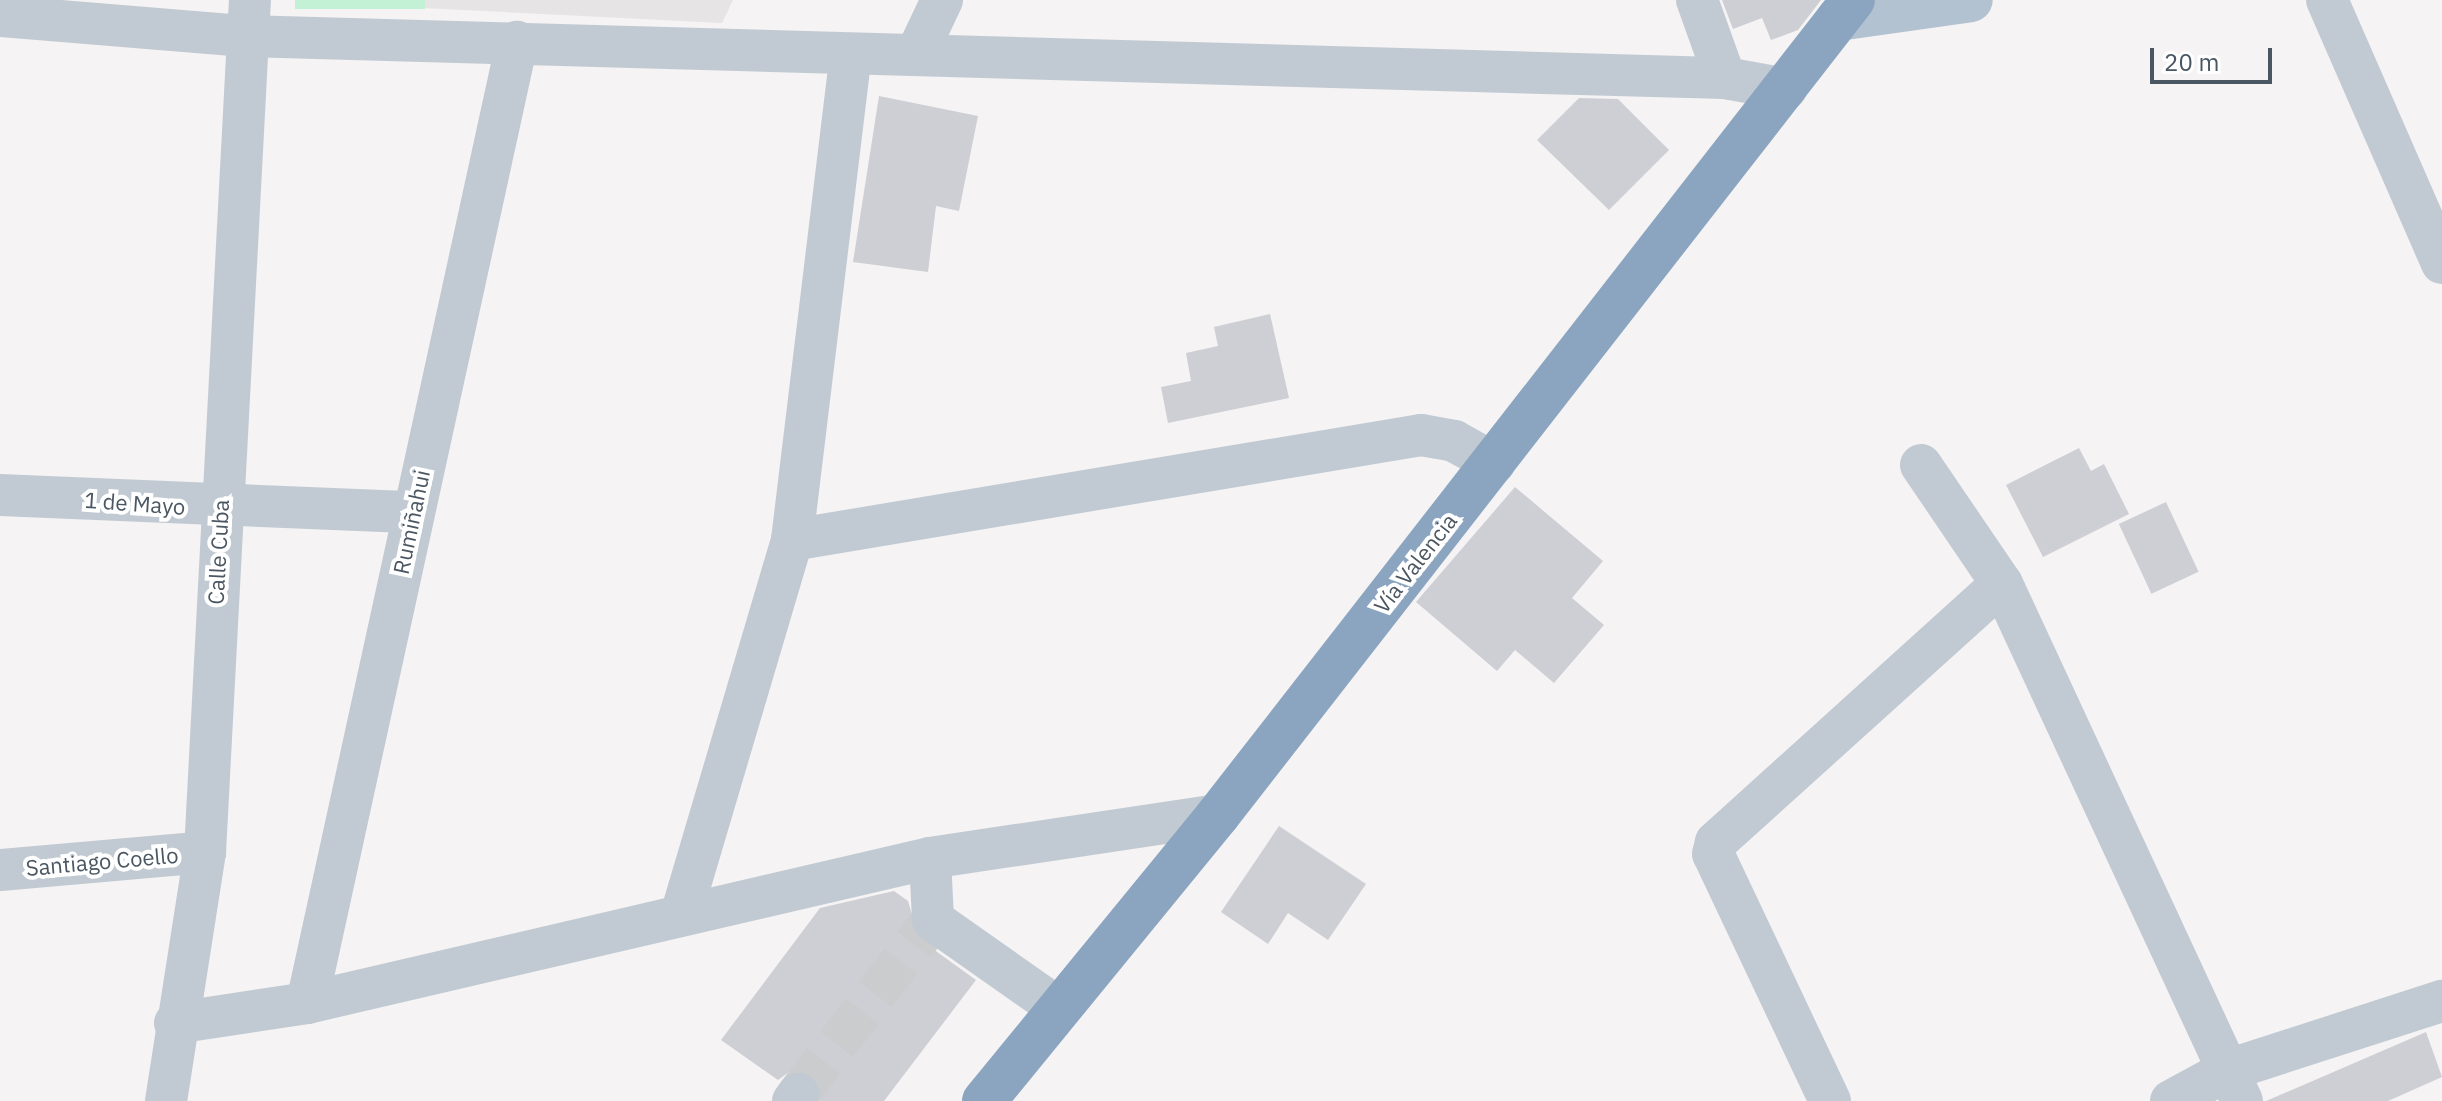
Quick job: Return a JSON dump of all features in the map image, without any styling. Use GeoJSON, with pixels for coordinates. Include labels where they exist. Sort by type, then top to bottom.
{"type":"FeatureCollection","features":[{"type":"Feature","properties":{"kind":"highway","name":"Vía Valencia"},"geometry":{"type":"LineString","coordinates":[[984,1101],[1218,815],[1494,463],[1786,89],[1839,6]]}},
{"type":"Feature","properties":{"kind":"main road"},"geometry":{"type":"LineString","coordinates":[[1839,6],[1971,0]]}},
{"type":"Feature","properties":{"kind":"street"},"geometry":{"type":"LineString","coordinates":[[916,55],[942,0]]}},
{"type":"Feature","properties":{"kind":"street"},"geometry":{"type":"LineString","coordinates":[[1697,0],[1725,78]]}},
{"type":"Feature","properties":{"kind":"street"},"geometry":{"type":"LineString","coordinates":[[2327,0],[2442,263]]}},
{"type":"Feature","properties":{"kind":"street"},"geometry":{"type":"LineString","coordinates":[[0,16],[248,18],[517,42],[850,58],[916,55],[1725,78],[1786,89]]}},
{"type":"Feature","properties":{"kind":"street","name":"Calle Cuba"},"geometry":{"type":"LineString","coordinates":[[166,1101],[175,1023],[205,852],[220,509],[248,18]]}},
{"type":"Feature","properties":{"kind":"street","name":"Rumiñahui"},"geometry":{"type":"LineString","coordinates":[[307,1003],[517,42]]}},
{"type":"Feature","properties":{"kind":"street"},"geometry":{"type":"LineString","coordinates":[[681,915],[792,540],[850,58]]}},
{"type":"Feature","properties":{"kind":"street"},"geometry":{"type":"LineString","coordinates":[[792,540],[1421,435],[1454,441],[1494,463]]}},
{"type":"Feature","properties":{"kind":"street"},"geometry":{"type":"LineString","coordinates":[[1921,465],[2002,584],[2235,1086]]}},
{"type":"Feature","properties":{"kind":"street","name":"1 de Mayo"},"geometry":{"type":"LineString","coordinates":[[0,495],[220,509],[413,512]]}},
{"type":"Feature","properties":{"kind":"street"},"geometry":{"type":"LineString","coordinates":[[1830,1101],[1713,854],[1716,842],[2002,584]]}},
{"type":"Feature","properties":{"kind":"street"},"geometry":{"type":"LineString","coordinates":[[175,1023],[307,1003],[930,858],[1218,815]]}},
{"type":"Feature","properties":{"kind":"street","name":"Santiago Coello"},"geometry":{"type":"LineString","coordinates":[[0,870],[205,852]]}},
{"type":"Feature","properties":{"kind":"street"},"geometry":{"type":"LineString","coordinates":[[930,858],[933,920],[1058,1008]]}},
{"type":"Feature","properties":{"kind":"street"},"geometry":{"type":"LineString","coordinates":[[2171,1101],[2235,1086],[2442,1001]]}},
{"type":"Feature","properties":{"kind":"shaded area"},"geometry":{"type":"Polygon","coordinates":[[[425,0],[733,0],[722,23],[423,8],[425,0]]]}},
{"type":"Feature","properties":{"kind":"green space"},"geometry":{"type":"Polygon","coordinates":[[[295,0],[425,0],[425,9],[295,9],[295,0]]]}},
{"type":"Feature","properties":{"kind":"building"},"geometry":{"type":"Polygon","coordinates":[[[1722,0],[1821,0],[1798,30],[1771,40],[1762,18],[1733,29],[1722,0]]]}},
{"type":"Feature","properties":{"kind":"building"},"geometry":{"type":"Polygon","coordinates":[[[879,96],[978,116],[959,211],[936,206],[928,272],[853,262],[879,96]]]}},
{"type":"Feature","properties":{"kind":"building"},"geometry":{"type":"Polygon","coordinates":[[[1579,98],[1618,99],[1669,150],[1609,210],[1537,140],[1579,98]]]}},
{"type":"Feature","properties":{"kind":"building"},"geometry":{"type":"Polygon","coordinates":[[[1270,314],[1289,398],[1168,423],[1161,387],[1191,381],[1186,353],[1218,346],[1214,327],[1270,314]]]}},
{"type":"Feature","properties":{"kind":"building"},"geometry":{"type":"Polygon","coordinates":[[[2079,448],[2091,471],[2104,464],[2129,514],[2043,557],[2006,485],[2079,448]]]}},
{"type":"Feature","properties":{"kind":"building"},"geometry":{"type":"Polygon","coordinates":[[[1515,487],[1603,561],[1572,598],[1604,625],[1554,683],[1515,650],[1497,671],[1416,602],[1515,487]]]}},
{"type":"Feature","properties":{"kind":"building"},"geometry":{"type":"Polygon","coordinates":[[[2166,502],[2199,572],[2151,594],[2119,524],[2166,502]]]}},
{"type":"Feature","properties":{"kind":"building"},"geometry":{"type":"Polygon","coordinates":[[[1279,826],[1366,884],[1328,940],[1288,913],[1268,944],[1221,912],[1279,826]]]}},
{"type":"Feature","properties":{"kind":"building"},"geometry":{"type":"Polygon","coordinates":[[[894,891],[908,901],[919,939],[976,980],[884,1101],[820,1101],[811,1074],[789,1072],[778,1080],[721,1040],[820,908],[894,891]]]}},
{"type":"Feature","properties":{"kind":"building"},"geometry":{"type":"Polygon","coordinates":[[[2426,1032],[2442,1077],[2388,1101],[2266,1101],[2426,1032]]]}},
{"type":"Feature","properties":{"kind":"tunnel"},"geometry":{"type":"LineString","coordinates":[[798,1094],[933,920]]}}]}
